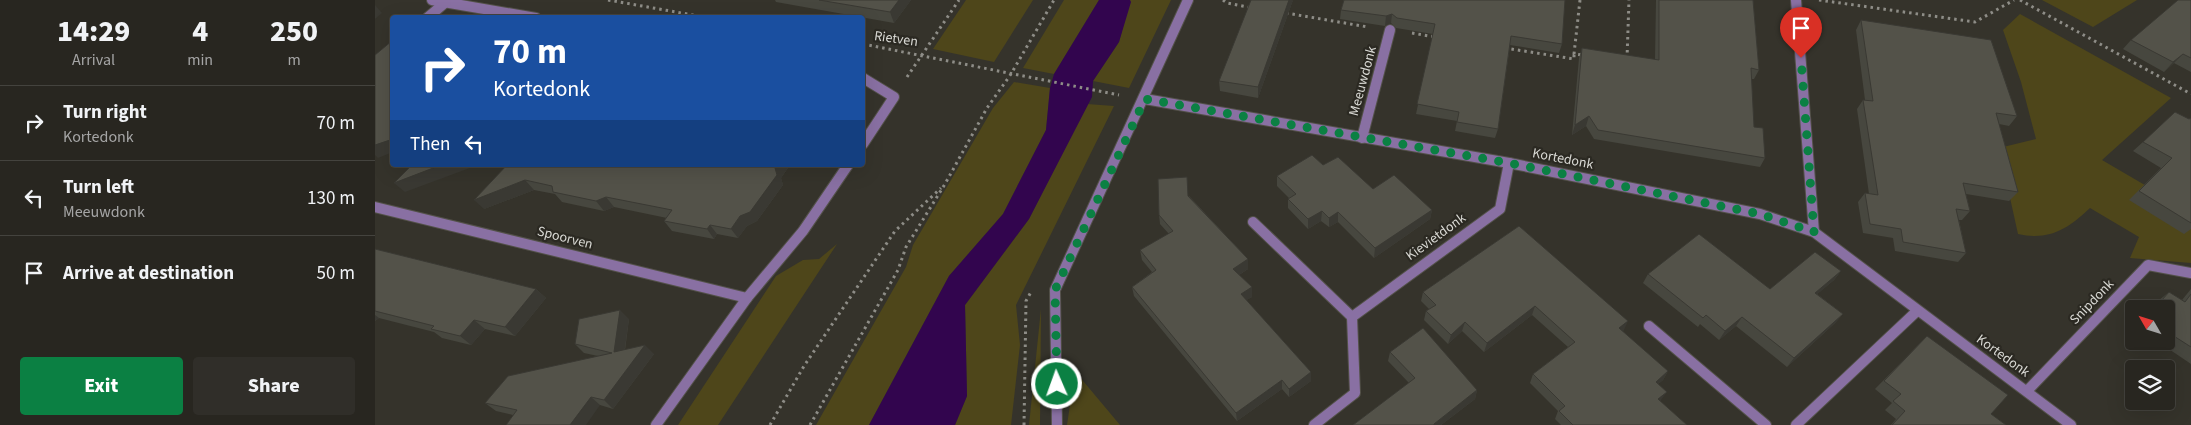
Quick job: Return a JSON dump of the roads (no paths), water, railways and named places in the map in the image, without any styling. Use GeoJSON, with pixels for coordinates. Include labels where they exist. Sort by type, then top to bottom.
{"type":"FeatureCollection","features":[{"type":"Feature","properties":{"kind":"street"},"geometry":{"type":"LineString","coordinates":[[432,0],[519,15]]}},
{"type":"Feature","properties":{"kind":"street"},"geometry":{"type":"LineString","coordinates":[[1057,425],[1055,290],[1145,99],[1188,0]]}},
{"type":"Feature","properties":{"kind":"street"},"geometry":{"type":"LineString","coordinates":[[1796,0],[1814,232]]}},
{"type":"Feature","properties":{"kind":"street"},"geometry":{"type":"LineString","coordinates":[[431,15],[446,2]]}},
{"type":"Feature","properties":{"kind":"street","name":"Meeuwdonk"},"geometry":{"type":"LineString","coordinates":[[1362,138],[1390,30]]}},
{"type":"Feature","properties":{"kind":"street"},"geometry":{"type":"LineString","coordinates":[[865,79],[894,97],[865,141]]}},
{"type":"Feature","properties":{"kind":"street","name":"Kortedonk"},"geometry":{"type":"LineString","coordinates":[[1145,99],[1509,163],[1760,214],[1814,232],[2071,425]]}},
{"type":"Feature","properties":{"kind":"street","name":"Kievietdonk"},"geometry":{"type":"LineString","coordinates":[[1351,317],[1500,208],[1509,163]]}},
{"type":"Feature","properties":{"kind":"street"},"geometry":{"type":"LineString","coordinates":[[656,425],[747,298],[803,231],[847,167]]}},
{"type":"Feature","properties":{"kind":"street","name":"Spoorven"},"geometry":{"type":"LineString","coordinates":[[375,206],[747,298]]}},
{"type":"Feature","properties":{"kind":"street"},"geometry":{"type":"LineString","coordinates":[[1253,222],[1351,317],[1355,393],[1314,425]]}},
{"type":"Feature","properties":{"kind":"street","name":"Snipdonk"},"geometry":{"type":"LineString","coordinates":[[2027,391],[2148,265],[2191,273]]}},
{"type":"Feature","properties":{"kind":"street"},"geometry":{"type":"LineString","coordinates":[[1797,425],[1917,311]]}},
{"type":"Feature","properties":{"kind":"street"},"geometry":{"type":"LineString","coordinates":[[1649,326],[1766,425]]}}]}
